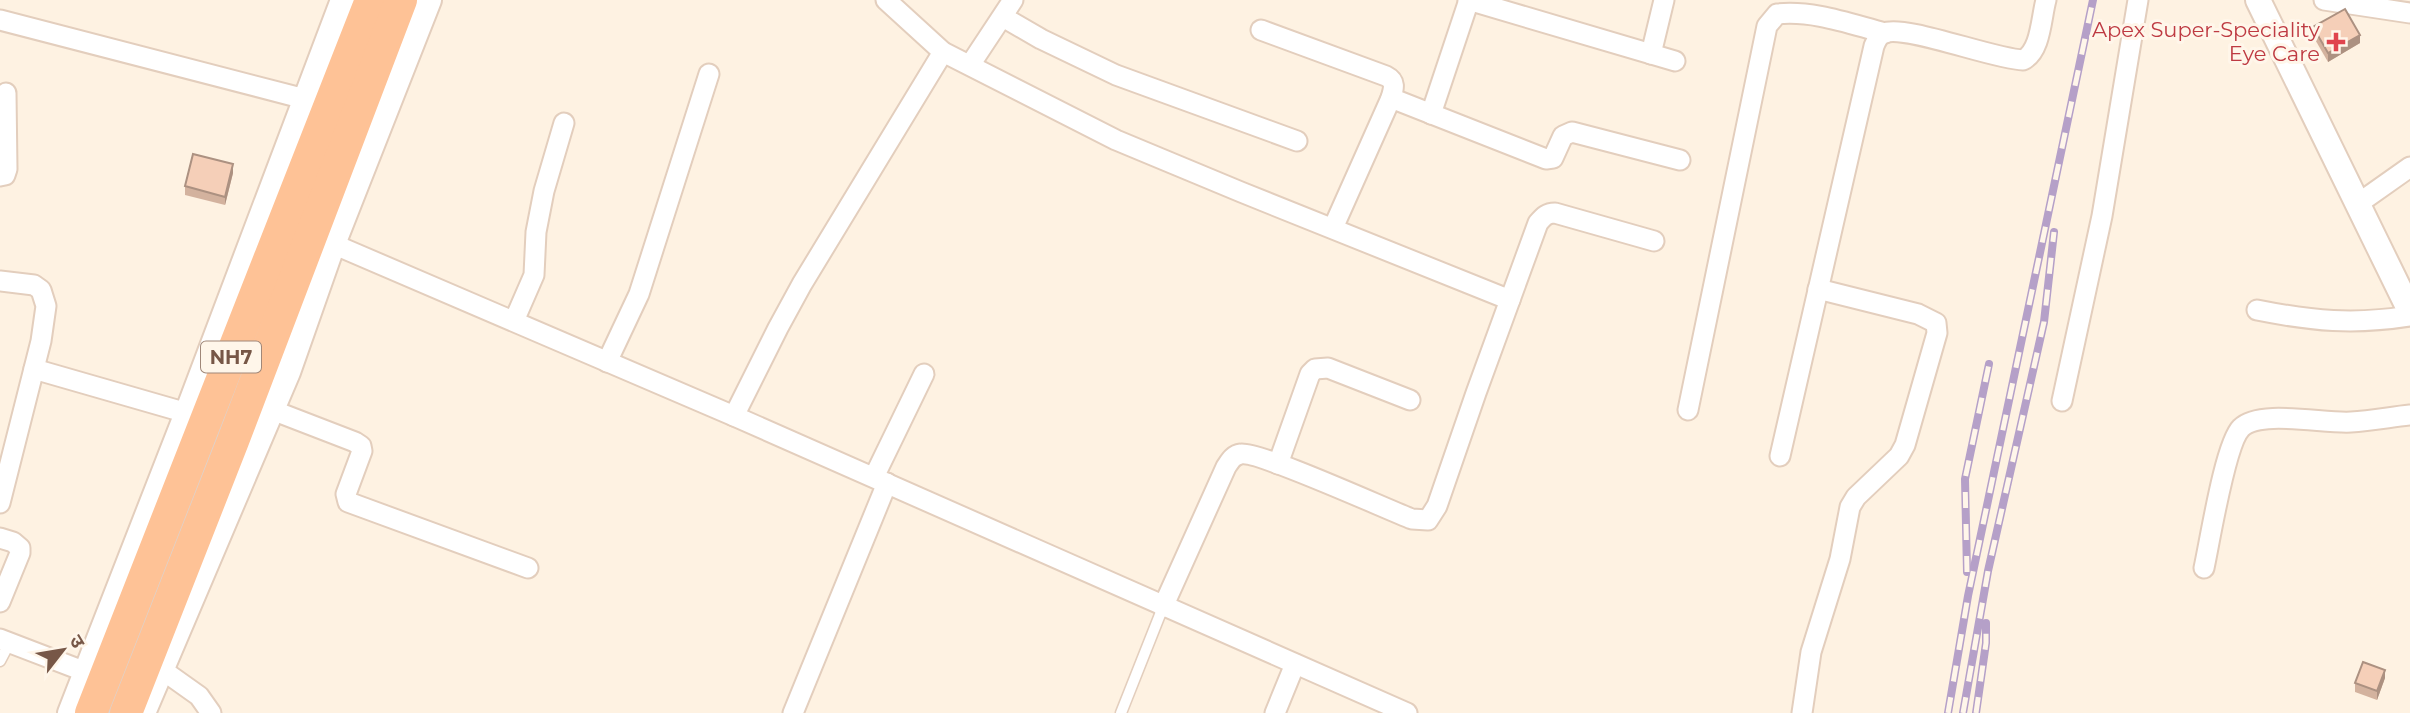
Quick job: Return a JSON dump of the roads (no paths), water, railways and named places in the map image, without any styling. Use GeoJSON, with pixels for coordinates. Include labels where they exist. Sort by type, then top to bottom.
{"type":"FeatureCollection","features":[{"type":"Feature","properties":{"kind":"highway","name":"NH7"},"geometry":{"type":"LineString","coordinates":[[91,713],[370,0]]}},
{"type":"Feature","properties":{"kind":"highway","name":"NH7"},"geometry":{"type":"LineString","coordinates":[[126,713],[401,0]]}},
{"type":"Feature","properties":{"kind":"street"},"geometry":{"type":"LineString","coordinates":[[70,713],[343,0]]}},
{"type":"Feature","properties":{"kind":"street"},"geometry":{"type":"LineString","coordinates":[[142,713],[288,372],[333,244],[429,0]]}},
{"type":"Feature","properties":{"kind":"street"},"geometry":{"type":"LineString","coordinates":[[887,0],[943,52],[1150,155],[1510,300]]}},
{"type":"Feature","properties":{"kind":"street"},"geometry":{"type":"LineString","coordinates":[[970,65],[1013,0]]}},
{"type":"Feature","properties":{"kind":"street"},"geometry":{"type":"LineString","coordinates":[[1431,114],[1469,0],[1675,61]]}},
{"type":"Feature","properties":{"kind":"street"},"geometry":{"type":"LineString","coordinates":[[1651,54],[1664,0]]}},
{"type":"Feature","properties":{"kind":"street"},"geometry":{"type":"LineString","coordinates":[[1688,410],[1767,26],[1771,18],[1777,14],[1808,14],[1885,33],[1919,36],[2023,60],[2031,56],[2035,48],[2046,0]]}},
{"type":"Feature","properties":{"kind":"street"},"geometry":{"type":"LineString","coordinates":[[2062,401],[2102,216],[2138,0]]}},
{"type":"Feature","properties":{"kind":"street"},"geometry":{"type":"LineString","coordinates":[[2257,310],[2296,317],[2354,322],[2376,321],[2410,313],[2359,203],[2258,0]]}},
{"type":"Feature","properties":{"kind":"street"},"geometry":{"type":"LineString","coordinates":[[2324,0],[2410,13]]}},
{"type":"Feature","properties":{"kind":"street"},"geometry":{"type":"LineString","coordinates":[[1003,18],[1116,75],[1297,141]]}},
{"type":"Feature","properties":{"kind":"street"},"geometry":{"type":"LineString","coordinates":[[0,20],[304,99]]}},
{"type":"Feature","properties":{"kind":"street"},"geometry":{"type":"LineString","coordinates":[[1261,30],[1385,76],[1394,84],[1391,97],[1333,228]]}},
{"type":"Feature","properties":{"kind":"street"},"geometry":{"type":"LineString","coordinates":[[1780,456],[1874,46],[1878,38],[1885,33]]}},
{"type":"Feature","properties":{"kind":"street"},"geometry":{"type":"LineString","coordinates":[[734,416],[802,284],[943,52]]}},
{"type":"Feature","properties":{"kind":"street"},"geometry":{"type":"LineString","coordinates":[[607,362],[639,293],[709,74]]}},
{"type":"Feature","properties":{"kind":"street"},"geometry":{"type":"LineString","coordinates":[[0,176],[5,175],[7,169],[6,93]]}},
{"type":"Feature","properties":{"kind":"street"},"geometry":{"type":"LineString","coordinates":[[1391,97],[1546,159],[1553,158],[1563,136],[1572,132],[1680,160]]}},
{"type":"Feature","properties":{"kind":"street"},"geometry":{"type":"LineString","coordinates":[[514,321],[534,275],[536,232],[544,191],[564,123]]}},
{"type":"Feature","properties":{"kind":"street"},"geometry":{"type":"LineString","coordinates":[[2359,203],[2410,167]]}},
{"type":"Feature","properties":{"kind":"street"},"geometry":{"type":"LineString","coordinates":[[1163,607],[1232,458],[1241,454],[1278,464],[1412,519],[1428,520],[1437,506],[1538,223],[1548,213],[1555,212],[1654,242]]}},
{"type":"Feature","properties":{"kind":"street"},"geometry":{"type":"LineString","coordinates":[[333,244],[734,416],[1399,711]]}},
{"type":"Feature","properties":{"kind":"street"},"geometry":{"type":"LineString","coordinates":[[0,281],[34,285],[41,290],[46,306],[34,369],[6,450],[0,503]]}},
{"type":"Feature","properties":{"kind":"street"},"geometry":{"type":"LineString","coordinates":[[1802,713],[1811,652],[1840,559],[1850,507],[1856,497],[1899,456],[1905,445],[1937,333],[1936,323],[1918,314],[1818,289]]}},
{"type":"Feature","properties":{"kind":"street"},"geometry":{"type":"LineString","coordinates":[[1278,464],[1310,374],[1315,369],[1328,368],[1410,400]]}},
{"type":"Feature","properties":{"kind":"street"},"geometry":{"type":"LineString","coordinates":[[34,369],[187,413]]}},
{"type":"Feature","properties":{"kind":"street"},"geometry":{"type":"LineString","coordinates":[[793,713],[880,480],[924,374]]}},
{"type":"Feature","properties":{"kind":"street"},"geometry":{"type":"LineString","coordinates":[[272,410],[360,446],[362,451],[346,494],[348,502],[528,568]]}},
{"type":"Feature","properties":{"kind":"street"},"geometry":{"type":"LineString","coordinates":[[2204,568],[2227,461],[2235,435],[2243,425],[2262,419],[2350,422],[2410,415]]}},
{"type":"Feature","properties":{"kind":"street"},"geometry":{"type":"LineString","coordinates":[[0,538],[17,545],[20,552],[0,602]]}},
{"type":"Feature","properties":{"kind":"street"},"geometry":{"type":"LineString","coordinates":[[5,640],[86,672]]}},
{"type":"Feature","properties":{"kind":"street"},"geometry":{"type":"LineString","coordinates":[[1275,713],[1295,664]]}},
{"type":"Feature","properties":{"kind":"street"},"geometry":{"type":"LineString","coordinates":[[161,669],[199,696],[211,713]]}},
{"type":"Feature","properties":{"kind":"lane"},"geometry":{"type":"LineString","coordinates":[[1121,713],[1163,607]]}},
{"type":"Feature","properties":{"kind":"lane"},"geometry":{"type":"LineString","coordinates":[[0,662],[5,640]]}},
{"type":"Feature","properties":{"kind":"railway"},"geometry":{"type":"LineString","coordinates":[[1948,713],[1968,596],[2093,0]]}},
{"type":"Feature","properties":{"kind":"railway"},"geometry":{"type":"LineString","coordinates":[[1963,713],[1988,571],[2044,322],[2054,232]]}},
{"type":"Feature","properties":{"kind":"railway"},"geometry":{"type":"LineString","coordinates":[[1967,572],[1965,479],[1989,364]]}},
{"type":"Feature","properties":{"kind":"railway"},"geometry":{"type":"LineString","coordinates":[[1976,713],[1986,643],[1986,623]]}},
{"type":"Feature","properties":{"kind":"place","name":"Apex Super-Speciality Eye Care"},"geometry":{"type":"Point","coordinates":[2336,42]}}]}
